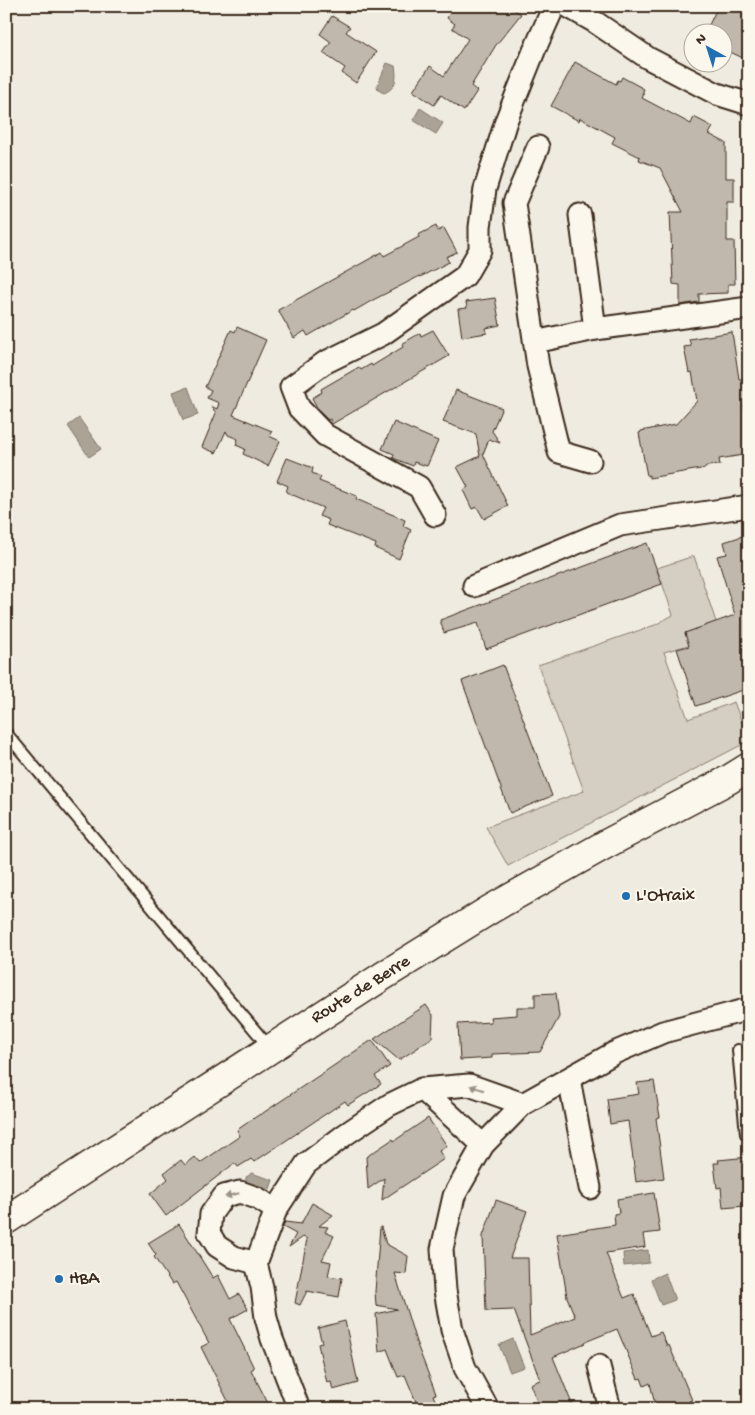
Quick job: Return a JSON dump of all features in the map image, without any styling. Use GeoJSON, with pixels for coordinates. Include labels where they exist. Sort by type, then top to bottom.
{"type":"FeatureCollection","features":[{"type":"Feature","properties":{"kind":"main road","name":"Route de Berre"},"geometry":{"type":"LineString","coordinates":[[6,1220],[382,976],[506,900],[608,843],[742,773]]}},
{"type":"Feature","properties":{"kind":"street"},"geometry":{"type":"LineString","coordinates":[[435,515],[419,487],[325,436],[299,408],[291,387],[324,363],[383,334],[465,276],[480,250],[480,227],[485,189],[506,121],[554,6]]}},
{"type":"Feature","properties":{"kind":"street"},"geometry":{"type":"LineString","coordinates":[[574,8],[648,58],[717,94],[749,104]]}},
{"type":"Feature","properties":{"kind":"street"},"geometry":{"type":"LineString","coordinates":[[538,147],[514,203],[538,366],[559,452],[590,462]]}},
{"type":"Feature","properties":{"kind":"street"},"geometry":{"type":"LineString","coordinates":[[580,215],[595,329]]}},
{"type":"Feature","properties":{"kind":"street"},"geometry":{"type":"LineString","coordinates":[[535,342],[595,329],[749,308]]}},
{"type":"Feature","properties":{"kind":"street"},"geometry":{"type":"LineString","coordinates":[[474,586],[620,525],[749,506]]}},
{"type":"Feature","properties":{"kind":"street"},"geometry":{"type":"LineString","coordinates":[[488,1409],[465,1368],[452,1330],[445,1290],[442,1249],[454,1196],[483,1145],[523,1104],[614,1053],[663,1032],[749,1009]]}},
{"type":"Feature","properties":{"kind":"street"},"geometry":{"type":"LineString","coordinates":[[569,1079],[590,1188]]}},
{"type":"Feature","properties":{"kind":"street"},"geometry":{"type":"LineString","coordinates":[[299,1409],[272,1339],[266,1318],[262,1287],[256,1263],[276,1210],[306,1164],[389,1105],[422,1089],[469,1086],[523,1104]]}},
{"type":"Feature","properties":{"kind":"street"},"geometry":{"type":"LineString","coordinates":[[422,1089],[483,1145]]}},
{"type":"Feature","properties":{"kind":"street"},"geometry":{"type":"LineString","coordinates":[[256,1263],[234,1257],[217,1246],[209,1233],[211,1214],[224,1196],[240,1192],[257,1198],[276,1210]]}},
{"type":"Feature","properties":{"kind":"street"},"geometry":{"type":"LineString","coordinates":[[599,1366],[610,1409]]}},
{"type":"Feature","properties":{"kind":"lane"},"geometry":{"type":"LineString","coordinates":[[6,733],[270,1048]]}},
{"type":"Feature","properties":{"kind":"lane"},"geometry":{"type":"LineString","coordinates":[[738,1050],[746,1134],[749,1133]]}},
{"type":"Feature","properties":{"kind":"shaded area"},"geometry":{"type":"Polygon","coordinates":[[[387,63],[395,66],[396,78],[394,85],[384,93],[378,90],[377,86],[387,63]]]}},
{"type":"Feature","properties":{"kind":"shaded area"},"geometry":{"type":"Polygon","coordinates":[[[420,108],[443,123],[436,134],[413,120],[420,108]]]}},
{"type":"Feature","properties":{"kind":"shaded area"},"geometry":{"type":"Polygon","coordinates":[[[188,387],[198,415],[183,420],[173,392],[188,387]]]}},
{"type":"Feature","properties":{"kind":"shaded area"},"geometry":{"type":"Polygon","coordinates":[[[79,418],[101,449],[89,457],[68,426],[79,418]]]}},
{"type":"Feature","properties":{"kind":"shaded area"},"geometry":{"type":"Polygon","coordinates":[[[694,556],[716,622],[685,633],[689,645],[664,652],[688,719],[734,702],[749,741],[508,866],[486,827],[584,791],[538,665],[655,625],[673,615],[657,568],[694,556]]]}},
{"type":"Feature","properties":{"kind":"shaded area"},"geometry":{"type":"Polygon","coordinates":[[[251,1173],[273,1180],[269,1192],[247,1185],[246,1177],[251,1173]]]}},
{"type":"Feature","properties":{"kind":"shaded area"},"geometry":{"type":"Polygon","coordinates":[[[648,1250],[649,1263],[624,1266],[623,1253],[648,1250]]]}},
{"type":"Feature","properties":{"kind":"shaded area"},"geometry":{"type":"Polygon","coordinates":[[[665,1273],[675,1300],[661,1305],[651,1279],[665,1273]]]}},
{"type":"Feature","properties":{"kind":"shaded area"},"geometry":{"type":"Polygon","coordinates":[[[513,1339],[524,1367],[510,1372],[499,1345],[513,1339]]]}},
{"type":"Feature","properties":{"kind":"building"},"geometry":{"type":"Polygon","coordinates":[[[454,6],[509,6],[521,14],[496,45],[471,86],[477,91],[464,111],[441,95],[434,105],[413,91],[430,66],[444,76],[468,39],[452,28],[455,24],[447,18],[454,6]]]}},
{"type":"Feature","properties":{"kind":"building"},"geometry":{"type":"Polygon","coordinates":[[[718,6],[749,6],[749,61],[732,53],[732,22],[710,22],[718,6]]]}},
{"type":"Feature","properties":{"kind":"building"},"geometry":{"type":"Polygon","coordinates":[[[332,16],[350,27],[346,32],[376,52],[356,83],[342,73],[345,68],[323,53],[331,42],[320,34],[332,16]]]}},
{"type":"Feature","properties":{"kind":"building"},"geometry":{"type":"Polygon","coordinates":[[[575,62],[616,84],[622,77],[644,89],[642,98],[691,124],[694,117],[713,127],[709,134],[726,143],[726,178],[734,178],[734,202],[727,202],[727,241],[734,241],[735,284],[728,284],[728,293],[699,294],[699,302],[680,305],[680,285],[673,284],[670,212],[683,212],[660,168],[639,160],[640,157],[612,143],[615,137],[580,118],[579,121],[551,106],[575,62]]]}},
{"type":"Feature","properties":{"kind":"building"},"geometry":{"type":"Polygon","coordinates":[[[436,226],[438,231],[444,228],[457,252],[446,257],[449,262],[353,310],[308,336],[305,331],[294,338],[278,310],[382,252],[384,256],[436,226]]]}},
{"type":"Feature","properties":{"kind":"building"},"geometry":{"type":"Polygon","coordinates":[[[495,298],[500,325],[486,328],[487,333],[462,337],[458,309],[467,308],[466,302],[495,298]]]}},
{"type":"Feature","properties":{"kind":"building"},"geometry":{"type":"Polygon","coordinates":[[[237,327],[266,340],[233,415],[272,431],[269,436],[280,441],[268,466],[243,454],[245,449],[236,445],[238,439],[228,435],[226,431],[216,453],[202,447],[216,413],[211,406],[217,409],[219,403],[207,398],[211,390],[205,387],[231,330],[235,332],[237,327]]]}},
{"type":"Feature","properties":{"kind":"building"},"geometry":{"type":"Polygon","coordinates":[[[433,330],[449,356],[332,424],[330,419],[328,420],[319,411],[312,398],[322,392],[321,389],[359,367],[361,370],[371,364],[372,366],[403,347],[402,344],[420,333],[421,336],[433,330]]]}},
{"type":"Feature","properties":{"kind":"building"},"geometry":{"type":"Polygon","coordinates":[[[732,332],[739,379],[749,379],[749,404],[744,405],[749,430],[749,454],[719,459],[720,465],[706,466],[706,468],[649,478],[649,475],[647,476],[639,433],[676,424],[697,401],[692,372],[689,373],[684,347],[691,346],[689,339],[732,332]]]}},
{"type":"Feature","properties":{"kind":"building"},"geometry":{"type":"Polygon","coordinates":[[[456,390],[502,408],[492,431],[500,443],[489,439],[483,454],[508,506],[484,519],[477,507],[472,509],[463,490],[468,487],[457,467],[480,456],[476,434],[443,422],[456,390]]]}},
{"type":"Feature","properties":{"kind":"building"},"geometry":{"type":"Polygon","coordinates":[[[394,422],[438,441],[427,466],[414,462],[413,466],[393,458],[394,454],[382,449],[394,422]]]}},
{"type":"Feature","properties":{"kind":"building"},"geometry":{"type":"Polygon","coordinates":[[[287,458],[313,468],[312,473],[321,477],[319,481],[357,496],[356,499],[405,520],[403,526],[411,530],[399,559],[375,548],[376,544],[327,525],[329,520],[319,516],[323,508],[286,492],[288,486],[277,481],[287,458]]]}},
{"type":"Feature","properties":{"kind":"building"},"geometry":{"type":"Polygon","coordinates":[[[749,534],[749,688],[696,706],[677,649],[689,646],[685,633],[735,615],[717,556],[727,554],[724,542],[749,534]]]}},
{"type":"Feature","properties":{"kind":"building"},"geometry":{"type":"Polygon","coordinates":[[[647,543],[662,584],[486,649],[478,623],[444,633],[440,620],[647,543]]]}},
{"type":"Feature","properties":{"kind":"building"},"geometry":{"type":"Polygon","coordinates":[[[503,665],[552,796],[510,813],[462,681],[503,665]]]}},
{"type":"Feature","properties":{"kind":"building"},"geometry":{"type":"Polygon","coordinates":[[[556,993],[559,1017],[540,1052],[492,1054],[492,1058],[460,1060],[458,1024],[491,1022],[490,1017],[517,1015],[517,1007],[535,1007],[535,994],[556,993]]]}},
{"type":"Feature","properties":{"kind":"building"},"geometry":{"type":"Polygon","coordinates":[[[426,1005],[433,1015],[432,1038],[419,1047],[399,1060],[374,1039],[426,1005]]]}},
{"type":"Feature","properties":{"kind":"building"},"geometry":{"type":"Polygon","coordinates":[[[372,1040],[390,1066],[375,1076],[381,1084],[348,1105],[345,1101],[254,1162],[251,1159],[238,1167],[235,1163],[166,1216],[150,1194],[168,1179],[164,1173],[181,1160],[185,1165],[195,1157],[200,1163],[240,1136],[237,1130],[372,1040]]]}},
{"type":"Feature","properties":{"kind":"building"},"geometry":{"type":"Polygon","coordinates":[[[654,1081],[660,1117],[656,1118],[664,1178],[636,1182],[628,1121],[610,1124],[607,1099],[639,1094],[637,1083],[654,1081]]]}},
{"type":"Feature","properties":{"kind":"building"},"geometry":{"type":"Polygon","coordinates":[[[428,1118],[447,1146],[439,1151],[444,1159],[382,1200],[384,1178],[368,1189],[366,1157],[428,1118]]]}},
{"type":"Feature","properties":{"kind":"building"},"geometry":{"type":"Polygon","coordinates":[[[749,1157],[749,1202],[744,1203],[745,1206],[723,1208],[721,1187],[717,1188],[714,1163],[719,1163],[718,1160],[749,1157]]]}},
{"type":"Feature","properties":{"kind":"building"},"geometry":{"type":"Polygon","coordinates":[[[654,1193],[660,1232],[643,1234],[645,1247],[606,1253],[624,1298],[634,1294],[651,1336],[661,1332],[667,1346],[669,1345],[692,1400],[689,1401],[691,1409],[656,1409],[650,1383],[644,1386],[641,1378],[638,1379],[617,1329],[553,1357],[574,1409],[540,1409],[530,1384],[540,1380],[514,1310],[486,1311],[483,1236],[496,1200],[527,1211],[510,1258],[528,1258],[530,1335],[575,1317],[567,1297],[557,1234],[615,1225],[614,1214],[619,1213],[617,1199],[654,1193]]]}},
{"type":"Feature","properties":{"kind":"building"},"geometry":{"type":"Polygon","coordinates":[[[312,1203],[333,1215],[319,1226],[328,1227],[325,1232],[334,1236],[322,1260],[331,1262],[328,1276],[342,1278],[339,1297],[307,1291],[300,1305],[295,1303],[307,1239],[303,1237],[289,1247],[296,1234],[283,1227],[285,1222],[301,1224],[312,1203]]]}},
{"type":"Feature","properties":{"kind":"building"},"geometry":{"type":"Polygon","coordinates":[[[179,1224],[213,1278],[218,1275],[230,1299],[239,1294],[248,1309],[230,1319],[254,1368],[251,1370],[271,1409],[232,1409],[201,1347],[209,1343],[176,1282],[172,1284],[154,1257],[156,1255],[148,1243],[179,1224]]]}},
{"type":"Feature","properties":{"kind":"building"},"geometry":{"type":"Polygon","coordinates":[[[380,1227],[386,1244],[408,1256],[406,1274],[395,1273],[416,1342],[436,1394],[433,1395],[437,1405],[426,1409],[419,1409],[405,1375],[398,1377],[387,1349],[379,1352],[376,1314],[397,1309],[376,1305],[375,1292],[380,1227]]]}},
{"type":"Feature","properties":{"kind":"building"},"geometry":{"type":"Polygon","coordinates":[[[345,1321],[358,1383],[333,1390],[331,1382],[327,1383],[318,1344],[322,1343],[318,1328],[345,1321]]]}},
{"type":"Feature","properties":{"kind":"place","name":"L'Otraix"},"geometry":{"type":"Point","coordinates":[626,896]}},
{"type":"Feature","properties":{"kind":"place","name":"HBA"},"geometry":{"type":"Point","coordinates":[59,1279]}}]}
